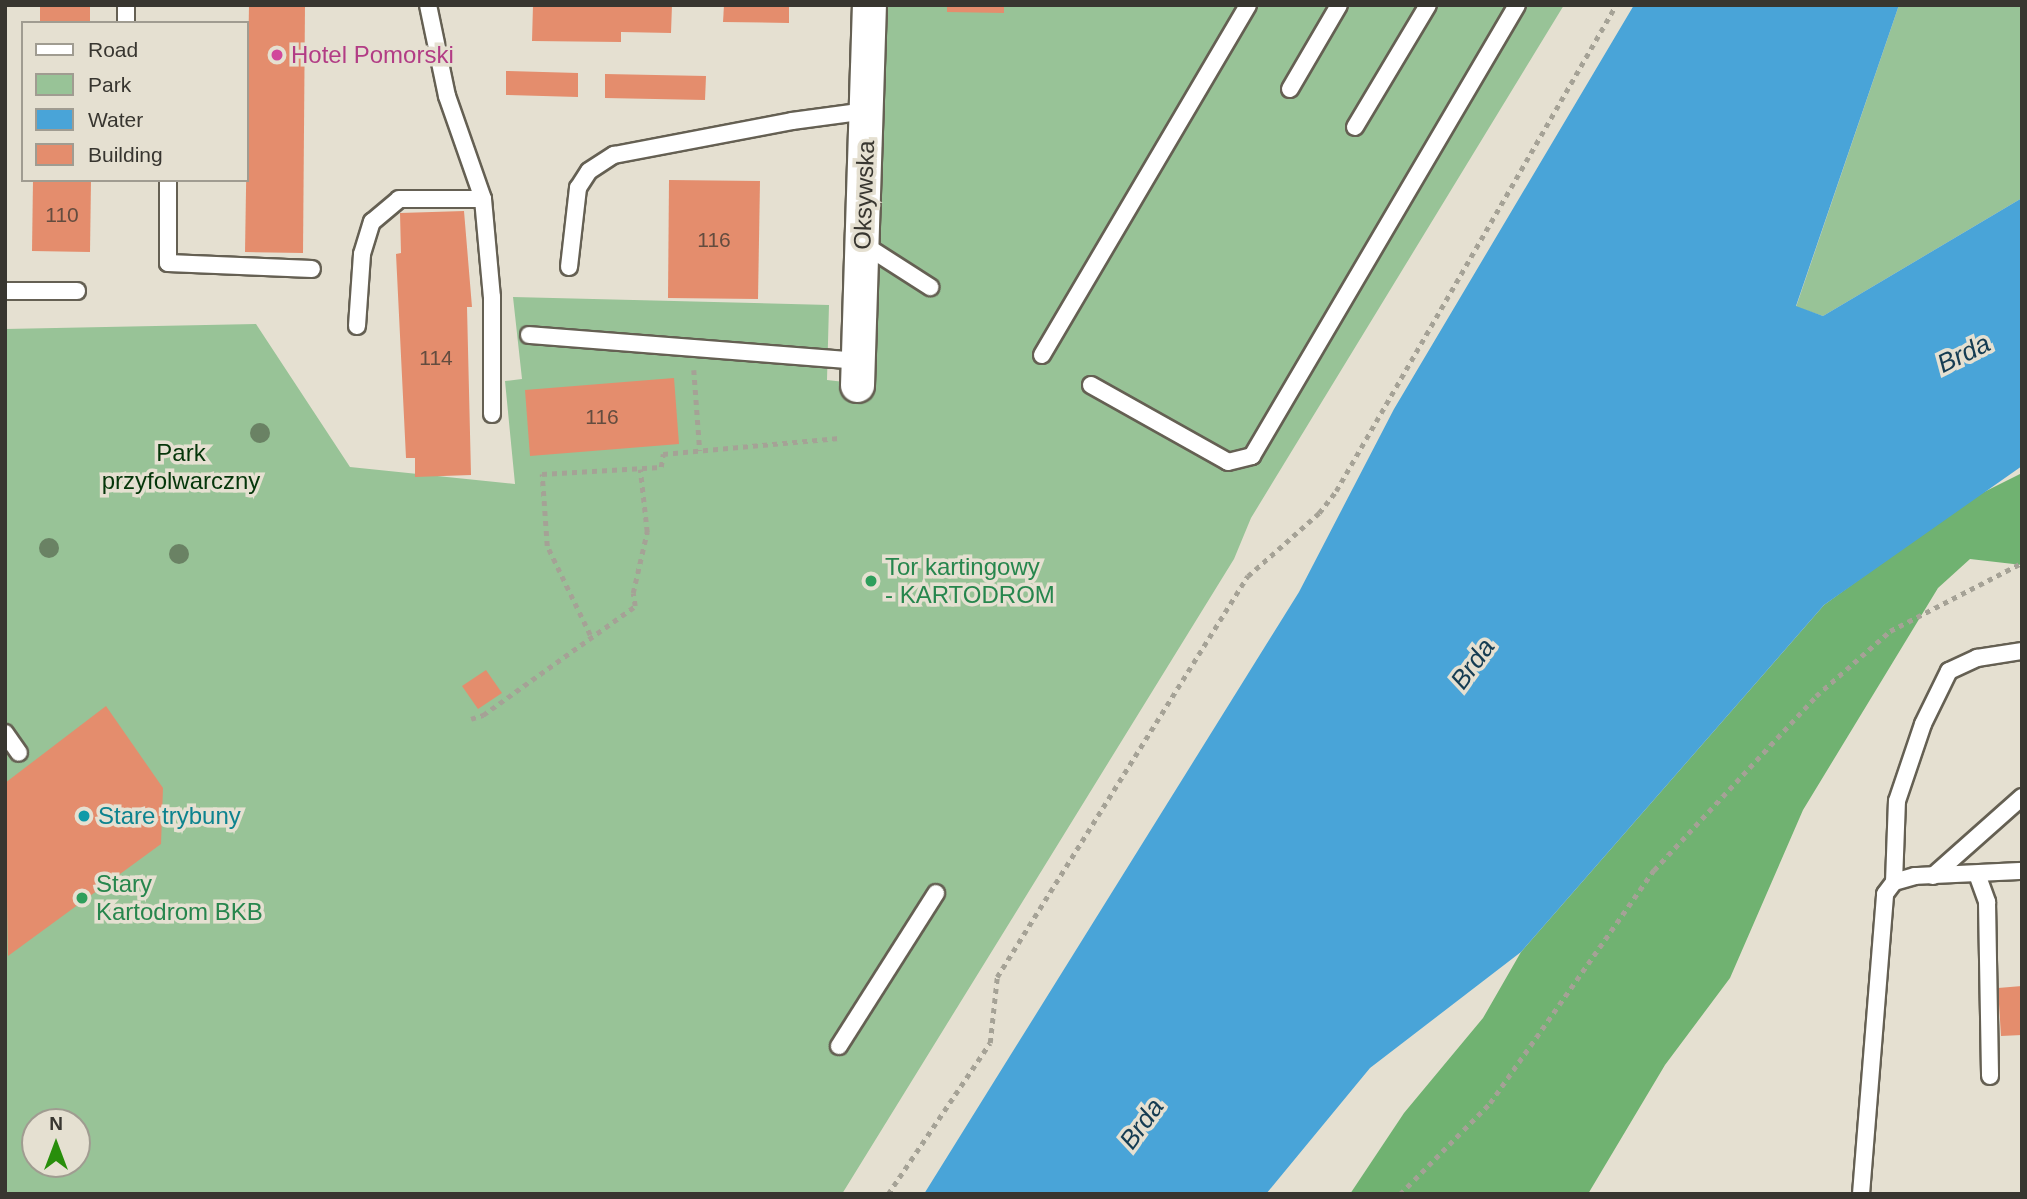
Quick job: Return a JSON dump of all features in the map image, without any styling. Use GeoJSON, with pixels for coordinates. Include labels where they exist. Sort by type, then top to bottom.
{"type":"FeatureCollection","features":[{"type":"Feature","properties":{"kind":"street","name":"Oksywska"},"geometry":{"type":"LineString","coordinates":[[858,373],[869,5]]}},
{"type":"Feature","properties":{"kind":"lane"},"geometry":{"type":"LineString","coordinates":[[428,5],[447,96],[483,199],[492,296],[492,414]]}},
{"type":"Feature","properties":{"kind":"lane"},"geometry":{"type":"LineString","coordinates":[[1042,355],[1248,5]]}},
{"type":"Feature","properties":{"kind":"lane"},"geometry":{"type":"LineString","coordinates":[[1290,89],[1339,5]]}},
{"type":"Feature","properties":{"kind":"lane"},"geometry":{"type":"LineString","coordinates":[[1354,127],[1428,5]]}},
{"type":"Feature","properties":{"kind":"lane"},"geometry":{"type":"LineString","coordinates":[[1091,385],[1228,462],[1252,456],[1517,5]]}},
{"type":"Feature","properties":{"kind":"lane"},"geometry":{"type":"LineString","coordinates":[[569,267],[578,188],[589,171],[614,155],[792,121],[866,111]]}},
{"type":"Feature","properties":{"kind":"lane"},"geometry":{"type":"LineString","coordinates":[[168,182],[168,263],[312,269]]}},
{"type":"Feature","properties":{"kind":"lane"},"geometry":{"type":"LineString","coordinates":[[357,327],[362,254],[372,222],[400,199],[483,199]]}},
{"type":"Feature","properties":{"kind":"lane"},"geometry":{"type":"LineString","coordinates":[[863,244],[930,287]]}},
{"type":"Feature","properties":{"kind":"lane"},"geometry":{"type":"LineString","coordinates":[[5,291],[77,291]]}},
{"type":"Feature","properties":{"kind":"lane"},"geometry":{"type":"LineString","coordinates":[[529,335],[693,348],[858,373]]}},
{"type":"Feature","properties":{"kind":"lane"},"geometry":{"type":"LineString","coordinates":[[1861,1194],[1885,894],[1894,882],[1897,802],[1923,724],[1948,671],[1977,658],[2022,651]]}},
{"type":"Feature","properties":{"kind":"lane"},"geometry":{"type":"LineString","coordinates":[[5,733],[19,753]]}},
{"type":"Feature","properties":{"kind":"lane"},"geometry":{"type":"LineString","coordinates":[[1933,876],[2022,797]]}},
{"type":"Feature","properties":{"kind":"lane"},"geometry":{"type":"LineString","coordinates":[[1894,882],[1933,876],[2022,872]]}},
{"type":"Feature","properties":{"kind":"lane"},"geometry":{"type":"LineString","coordinates":[[1978,874],[1986,902],[1990,1076]]}},
{"type":"Feature","properties":{"kind":"lane"},"geometry":{"type":"LineString","coordinates":[[839,1046],[936,893]]}},
{"type":"Feature","properties":{"kind":"path"},"geometry":{"type":"LineString","coordinates":[[888,1194],[990,1043],[997,977],[1248,576],[1319,513],[1336,491],[1616,5]]}},
{"type":"Feature","properties":{"kind":"path"},"geometry":{"type":"LineString","coordinates":[[693,348],[700,451]]}},
{"type":"Feature","properties":{"kind":"path"},"geometry":{"type":"LineString","coordinates":[[590,635],[547,546],[542,474],[661,467],[663,454],[839,438]]}},
{"type":"Feature","properties":{"kind":"path"},"geometry":{"type":"LineString","coordinates":[[471,719],[483,715],[590,635],[635,606],[633,593],[647,532],[640,469]]}},
{"type":"Feature","properties":{"kind":"path"},"geometry":{"type":"LineString","coordinates":[[1400,1194],[1490,1102],[1654,870],[1816,696],[1890,631],[2022,563]]}},
{"type":"Feature","properties":{"kind":"green space","name":"Tor kartingowy - KARTODROM"},"geometry":{"type":"Polygon","coordinates":[[[888,5],[1564,5],[1251,518],[1234,559],[842,1194],[5,1194],[5,329],[256,324],[350,467],[515,484],[505,381],[522,379],[513,297],[829,305],[827,380],[871,385],[888,5]]]}},
{"type":"Feature","properties":{"kind":"green space"},"geometry":{"type":"Polygon","coordinates":[[[1899,5],[2022,5],[2022,198],[1823,316],[1796,307],[1899,5]]]}},
{"type":"Feature","properties":{"kind":"green space"},"geometry":{"type":"Polygon","coordinates":[[[2022,473],[2022,565],[1970,559],[1938,588],[1803,810],[1730,978],[1665,1065],[1588,1194],[1350,1194],[1404,1113],[1483,1018],[1521,952],[1824,605],[1970,499],[2022,473]]]}},
{"type":"Feature","properties":{"kind":"water","name":"Brda"},"geometry":{"type":"Polygon","coordinates":[[[1634,5],[1899,5],[1796,306],[1823,316],[2022,198],[2022,466],[1824,605],[1521,952],[1370,1068],[1266,1194],[924,1194],[1299,592],[1394,409],[1634,5]]]}},
{"type":"Feature","properties":{"kind":"building"},"geometry":{"type":"Polygon","coordinates":[[[40,5],[90,5],[90,21],[40,21],[40,5]]]}},
{"type":"Feature","properties":{"kind":"building"},"geometry":{"type":"Polygon","coordinates":[[[249,5],[305,5],[303,253],[245,252],[249,5]]]}},
{"type":"Feature","properties":{"kind":"building"},"geometry":{"type":"Polygon","coordinates":[[[533,5],[672,5],[671,33],[621,32],[621,42],[532,41],[533,5]]]}},
{"type":"Feature","properties":{"kind":"building"},"geometry":{"type":"Polygon","coordinates":[[[724,5],[789,5],[789,23],[723,22],[724,5]]]}},
{"type":"Feature","properties":{"kind":"building"},"geometry":{"type":"Polygon","coordinates":[[[947,5],[1004,5],[1004,13],[947,12],[947,5]]]}},
{"type":"Feature","properties":{"kind":"building"},"geometry":{"type":"Polygon","coordinates":[[[506,71],[578,73],[578,97],[506,95],[506,71]]]}},
{"type":"Feature","properties":{"kind":"building"},"geometry":{"type":"Polygon","coordinates":[[[605,74],[706,76],[705,100],[605,98],[605,74]]]}},
{"type":"Feature","properties":{"kind":"building"},"geometry":{"type":"Polygon","coordinates":[[[669,180],[760,181],[758,299],[668,298],[669,180]]]}},
{"type":"Feature","properties":{"kind":"building"},"geometry":{"type":"Polygon","coordinates":[[[33,182],[91,182],[90,252],[32,251],[33,182]]]}},
{"type":"Feature","properties":{"kind":"building"},"geometry":{"type":"Polygon","coordinates":[[[464,211],[472,307],[467,307],[471,475],[415,477],[415,458],[406,458],[396,254],[401,253],[400,213],[464,211]]]}},
{"type":"Feature","properties":{"kind":"building"},"geometry":{"type":"Polygon","coordinates":[[[674,378],[679,444],[530,456],[525,390],[674,378]]]}},
{"type":"Feature","properties":{"kind":"building"},"geometry":{"type":"Polygon","coordinates":[[[486,670],[502,693],[478,709],[462,686],[486,670]]]}},
{"type":"Feature","properties":{"kind":"building","name":"Stare trybuny"},"geometry":{"type":"Polygon","coordinates":[[[106,706],[163,788],[161,844],[8,956],[5,783],[106,706]]]}},
{"type":"Feature","properties":{"kind":"building"},"geometry":{"type":"Polygon","coordinates":[[[2022,986],[2022,1035],[2001,1036],[1998,988],[2022,986]]]}},
{"type":"Feature","properties":{"kind":"place","name":"Hotel Pomorski"},"geometry":{"type":"Point","coordinates":[277,55]}},
{"type":"Feature","properties":{"kind":"place","name":"Tor kartingowy - KARTODROM"},"geometry":{"type":"Point","coordinates":[871,581]}},
{"type":"Feature","properties":{"kind":"place","name":"Stare trybuny"},"geometry":{"type":"Point","coordinates":[84,816]}},
{"type":"Feature","properties":{"kind":"place","name":"Stary Kartodrom BKB"},"geometry":{"type":"Point","coordinates":[82,898]}},
{"type":"Feature","properties":{"kind":"park label","name":"Park przyfolwarczny"},"geometry":{"type":"Point","coordinates":[181,467]}}]}
